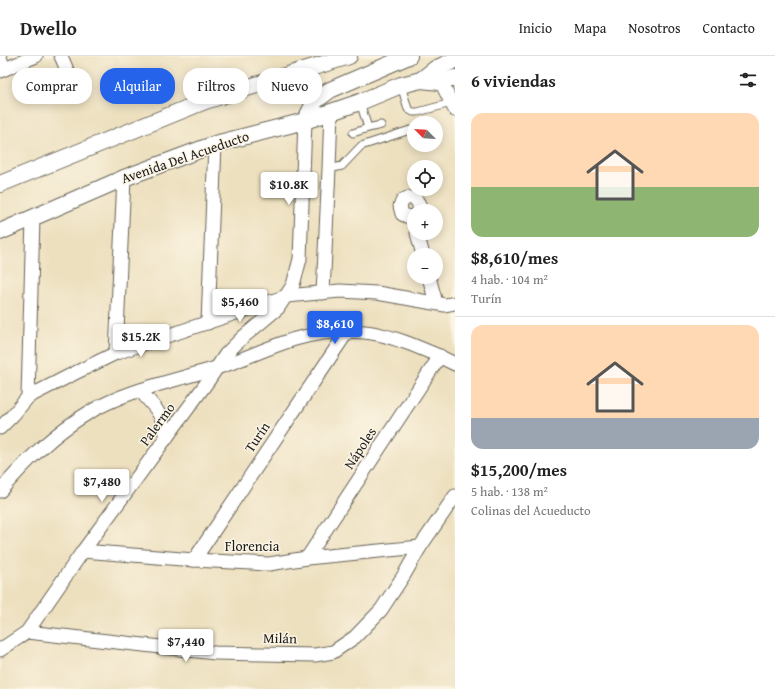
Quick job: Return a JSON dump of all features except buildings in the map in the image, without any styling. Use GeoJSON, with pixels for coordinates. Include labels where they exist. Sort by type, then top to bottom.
{"type":"FeatureCollection","features":[{"type":"Feature","properties":{"kind":"street"},"geometry":{"type":"LineString","coordinates":[[1,66],[36,56]]}},
{"type":"Feature","properties":{"kind":"street"},"geometry":{"type":"LineString","coordinates":[[61,56],[66,68]]}},
{"type":"Feature","properties":{"kind":"street"},"geometry":{"type":"LineString","coordinates":[[0,184],[205,101],[349,56]]}},
{"type":"Feature","properties":{"kind":"street"},"geometry":{"type":"LineString","coordinates":[[305,121],[315,101],[330,90],[409,56]]}},
{"type":"Feature","properties":{"kind":"street"},"geometry":{"type":"LineString","coordinates":[[453,62],[443,76],[453,106]]}},
{"type":"Feature","properties":{"kind":"street","name":"Avenida Del Acueducto"},"geometry":{"type":"LineString","coordinates":[[0,232],[124,178],[215,144],[305,121],[360,102],[400,85],[443,76]]}},
{"type":"Feature","properties":{"kind":"street"},"geometry":{"type":"LineString","coordinates":[[323,293],[331,111]]}},
{"type":"Feature","properties":{"kind":"street","name":"Palermo"},"geometry":{"type":"LineString","coordinates":[[0,650],[27,632],[82,551],[166,439],[226,354],[242,338],[278,308],[293,285],[300,258],[305,121]]}},
{"type":"Feature","properties":{"kind":"street"},"geometry":{"type":"LineString","coordinates":[[208,323],[215,144]]}},
{"type":"Feature","properties":{"kind":"street"},"geometry":{"type":"LineString","coordinates":[[116,353],[124,178]]}},
{"type":"Feature","properties":{"kind":"street"},"geometry":{"type":"LineString","coordinates":[[28,397],[33,218]]}},
{"type":"Feature","properties":{"kind":"street"},"geometry":{"type":"LineString","coordinates":[[431,284],[436,303]]}},
{"type":"Feature","properties":{"kind":"street"},"geometry":{"type":"LineString","coordinates":[[0,428],[28,397],[116,353],[286,296],[340,291],[377,293],[445,305],[455,303]]}},
{"type":"Feature","properties":{"kind":"street","name":"Turín"},"geometry":{"type":"LineString","coordinates":[[194,560],[347,332]]}},
{"type":"Feature","properties":{"kind":"street"},"geometry":{"type":"LineString","coordinates":[[0,491],[27,461],[60,432],[89,413],[140,390],[217,368],[296,339],[326,334],[366,332],[391,337],[440,356],[455,364]]}},
{"type":"Feature","properties":{"kind":"street","name":"Nápoles"},"geometry":{"type":"LineString","coordinates":[[307,558],[440,356]]}},
{"type":"Feature","properties":{"kind":"street"},"geometry":{"type":"LineString","coordinates":[[140,390],[156,409],[162,419],[166,439]]}},
{"type":"Feature","properties":{"kind":"street","name":"Milán"},"geometry":{"type":"LineString","coordinates":[[27,632],[215,653],[315,655],[333,652],[355,637],[381,610],[420,547],[455,496]]}},
{"type":"Feature","properties":{"kind":"street","name":"Florencia"},"geometry":{"type":"LineString","coordinates":[[82,551],[194,560],[269,564],[307,558],[420,547]]}},
{"type":"Feature","properties":{"kind":"lane"},"geometry":{"type":"LineString","coordinates":[[400,85],[408,109],[413,112],[453,106]]}},
{"type":"Feature","properties":{"kind":"lane"},"geometry":{"type":"LineString","coordinates":[[360,102],[368,128]]}},
{"type":"Feature","properties":{"kind":"lane"},"geometry":{"type":"LineString","coordinates":[[353,133],[381,125]]}},
{"type":"Feature","properties":{"kind":"lane"},"geometry":{"type":"LineString","coordinates":[[329,169],[342,166],[361,146],[407,131]]}}]}
